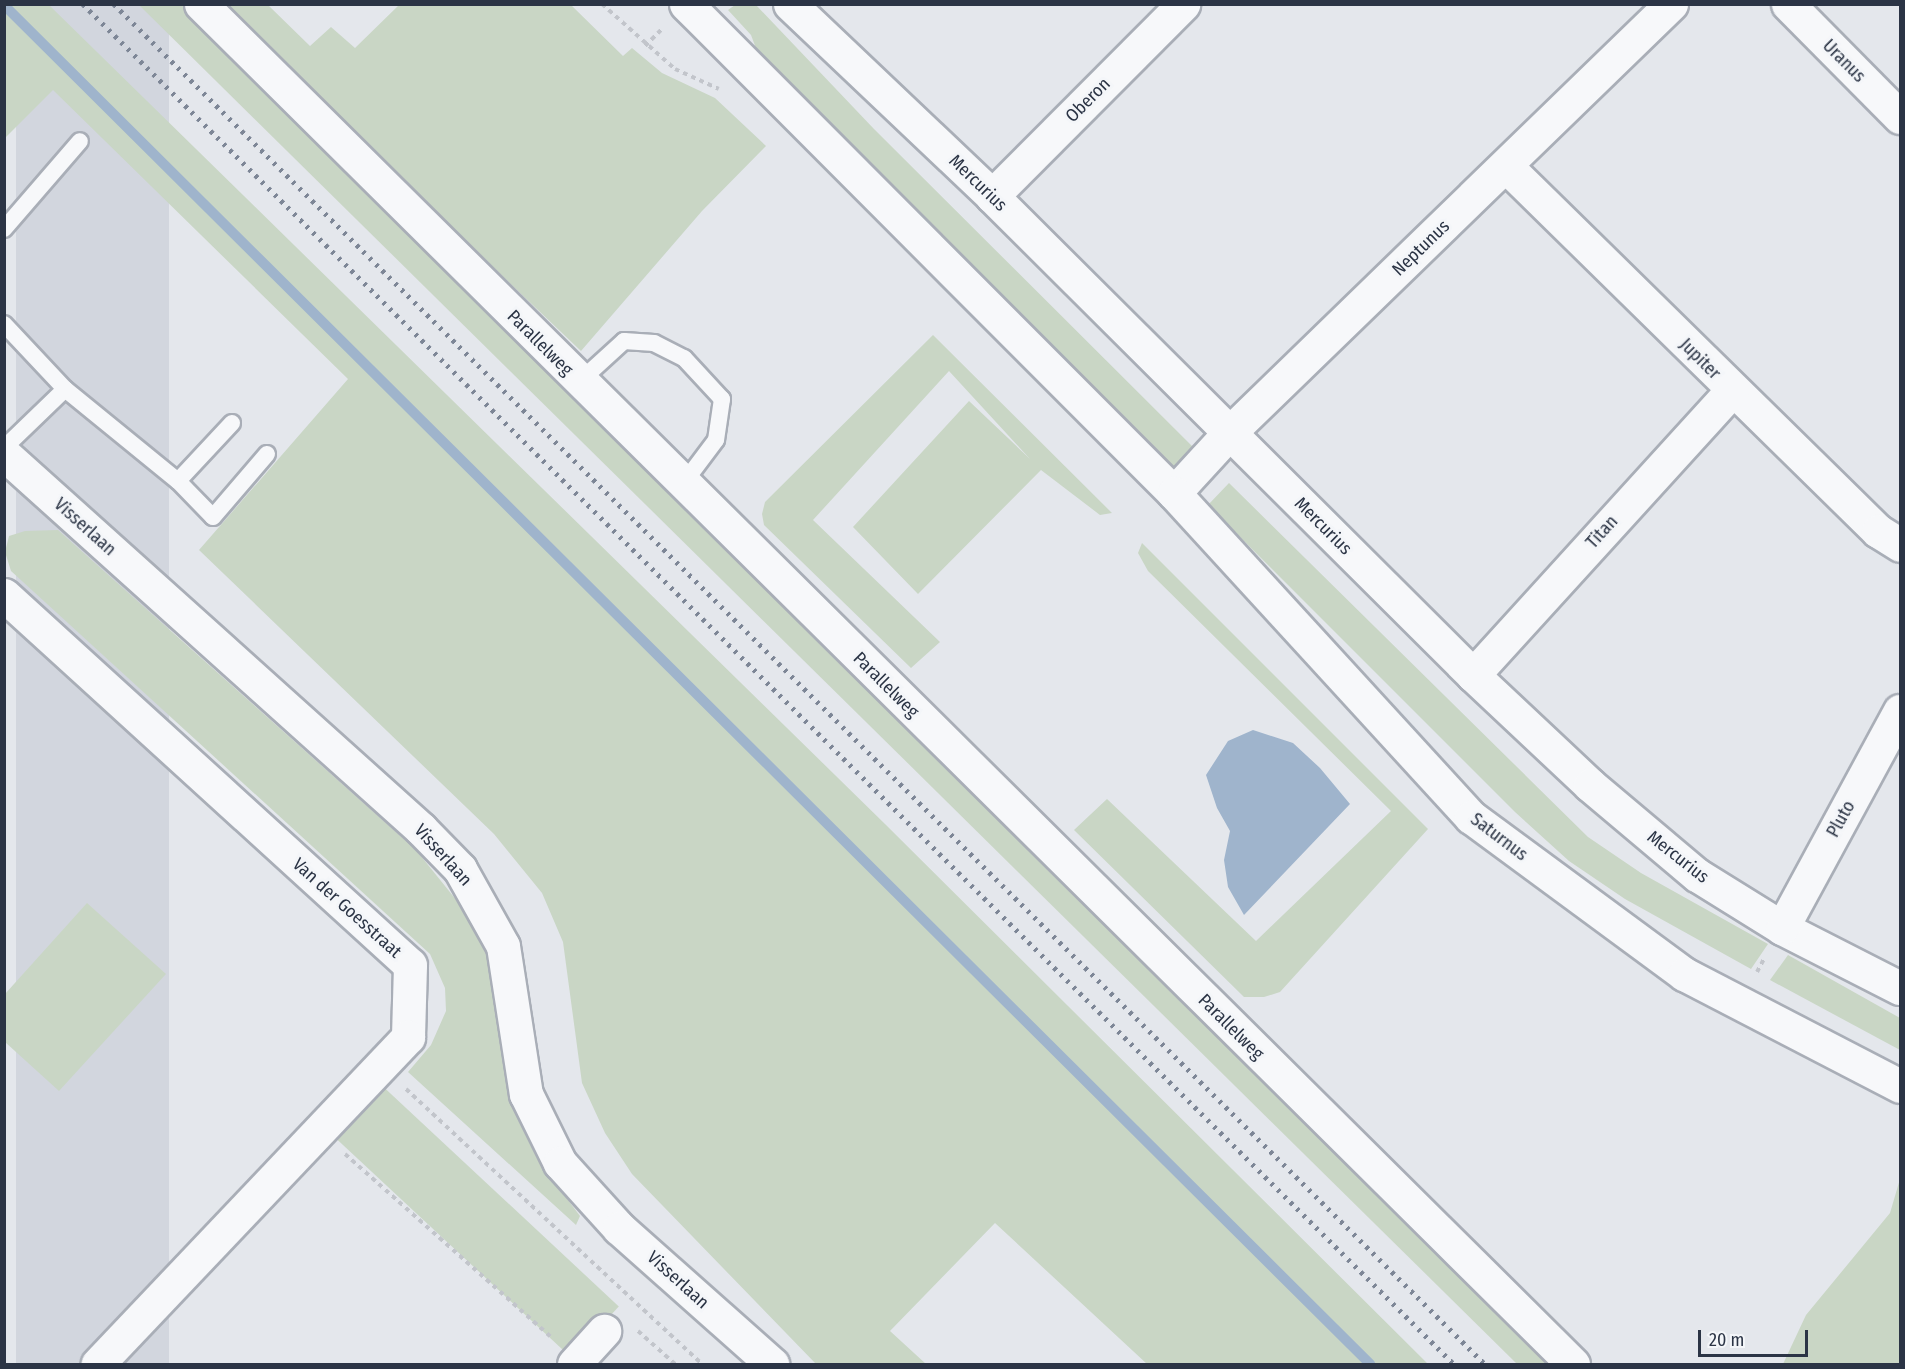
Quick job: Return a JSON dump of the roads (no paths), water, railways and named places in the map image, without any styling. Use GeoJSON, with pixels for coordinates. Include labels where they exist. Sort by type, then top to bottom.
{"type":"FeatureCollection","features":[{"type":"Feature","properties":{"kind":"street","name":"Parallelweg"},"geometry":{"type":"LineString","coordinates":[[201,4],[579,382],[1573,1365]]}},
{"type":"Feature","properties":{"kind":"street"},"geometry":{"type":"LineString","coordinates":[[687,4],[1174,493]]}},
{"type":"Feature","properties":{"kind":"street","name":"Mercurius"},"geometry":{"type":"LineString","coordinates":[[790,4],[993,196],[1473,675],[1590,785],[1697,875],[1782,928],[1900,988]]}},
{"type":"Feature","properties":{"kind":"street","name":"Oberon"},"geometry":{"type":"LineString","coordinates":[[993,196],[1183,4]]}},
{"type":"Feature","properties":{"kind":"street","name":"Neptunus"},"geometry":{"type":"LineString","coordinates":[[1174,493],[1229,433],[1671,4]]}},
{"type":"Feature","properties":{"kind":"street","name":"Uranus"},"geometry":{"type":"LineString","coordinates":[[1788,4],[1900,117]]}},
{"type":"Feature","properties":{"kind":"street","name":"Jupiter"},"geometry":{"type":"LineString","coordinates":[[1506,166],[1878,531],[1900,545]]}},
{"type":"Feature","properties":{"kind":"street","name":"Titan"},"geometry":{"type":"LineString","coordinates":[[1473,675],[1732,390]]}},
{"type":"Feature","properties":{"kind":"street","name":"Visserlaan"},"geometry":{"type":"LineString","coordinates":[[4,454],[421,829],[460,869],[503,946],[526,1094],[560,1163],[619,1228],[772,1365]]}},
{"type":"Feature","properties":{"kind":"street","name":"Saturnus"},"geometry":{"type":"LineString","coordinates":[[1174,493],[1471,817],[1684,974],[1741,1001],[1900,1086]]}},
{"type":"Feature","properties":{"kind":"street","name":"Van der Goesstraat"},"geometry":{"type":"LineString","coordinates":[[4,595],[410,965],[408,1037],[98,1365]]}},
{"type":"Feature","properties":{"kind":"street","name":"Pluto"},"geometry":{"type":"LineString","coordinates":[[1782,928],[1900,711]]}},
{"type":"Feature","properties":{"kind":"street"},"geometry":{"type":"LineString","coordinates":[[575,1363],[620,1330]]}},
{"type":"Feature","properties":{"kind":"lane"},"geometry":{"type":"LineString","coordinates":[[4,229],[80,141]]}},
{"type":"Feature","properties":{"kind":"lane"},"geometry":{"type":"LineString","coordinates":[[4,324],[65,389],[178,482],[213,518],[267,454]]}},
{"type":"Feature","properties":{"kind":"lane"},"geometry":{"type":"LineString","coordinates":[[579,382],[624,341],[654,343],[684,358],[722,399],[716,440],[683,484]]}},
{"type":"Feature","properties":{"kind":"lane"},"geometry":{"type":"LineString","coordinates":[[4,448],[65,389]]}},
{"type":"Feature","properties":{"kind":"lane"},"geometry":{"type":"LineString","coordinates":[[178,482],[232,423]]}},
{"type":"Feature","properties":{"kind":"water"},"geometry":{"type":"Polygon","coordinates":[[[1253,730],[1293,743],[1320,768],[1350,804],[1244,915],[1228,887],[1224,860],[1230,831],[1217,808],[1206,775],[1228,741],[1253,730]]]}},
{"type":"Feature","properties":{"kind":"waterway"},"geometry":{"type":"LineString","coordinates":[[4,5],[1370,1364]]}},
{"type":"Feature","properties":{"kind":"railway"},"geometry":{"type":"LineString","coordinates":[[83,4],[1454,1364]]}},
{"type":"Feature","properties":{"kind":"railway"},"geometry":{"type":"LineString","coordinates":[[114,4],[1485,1364]]}}]}
